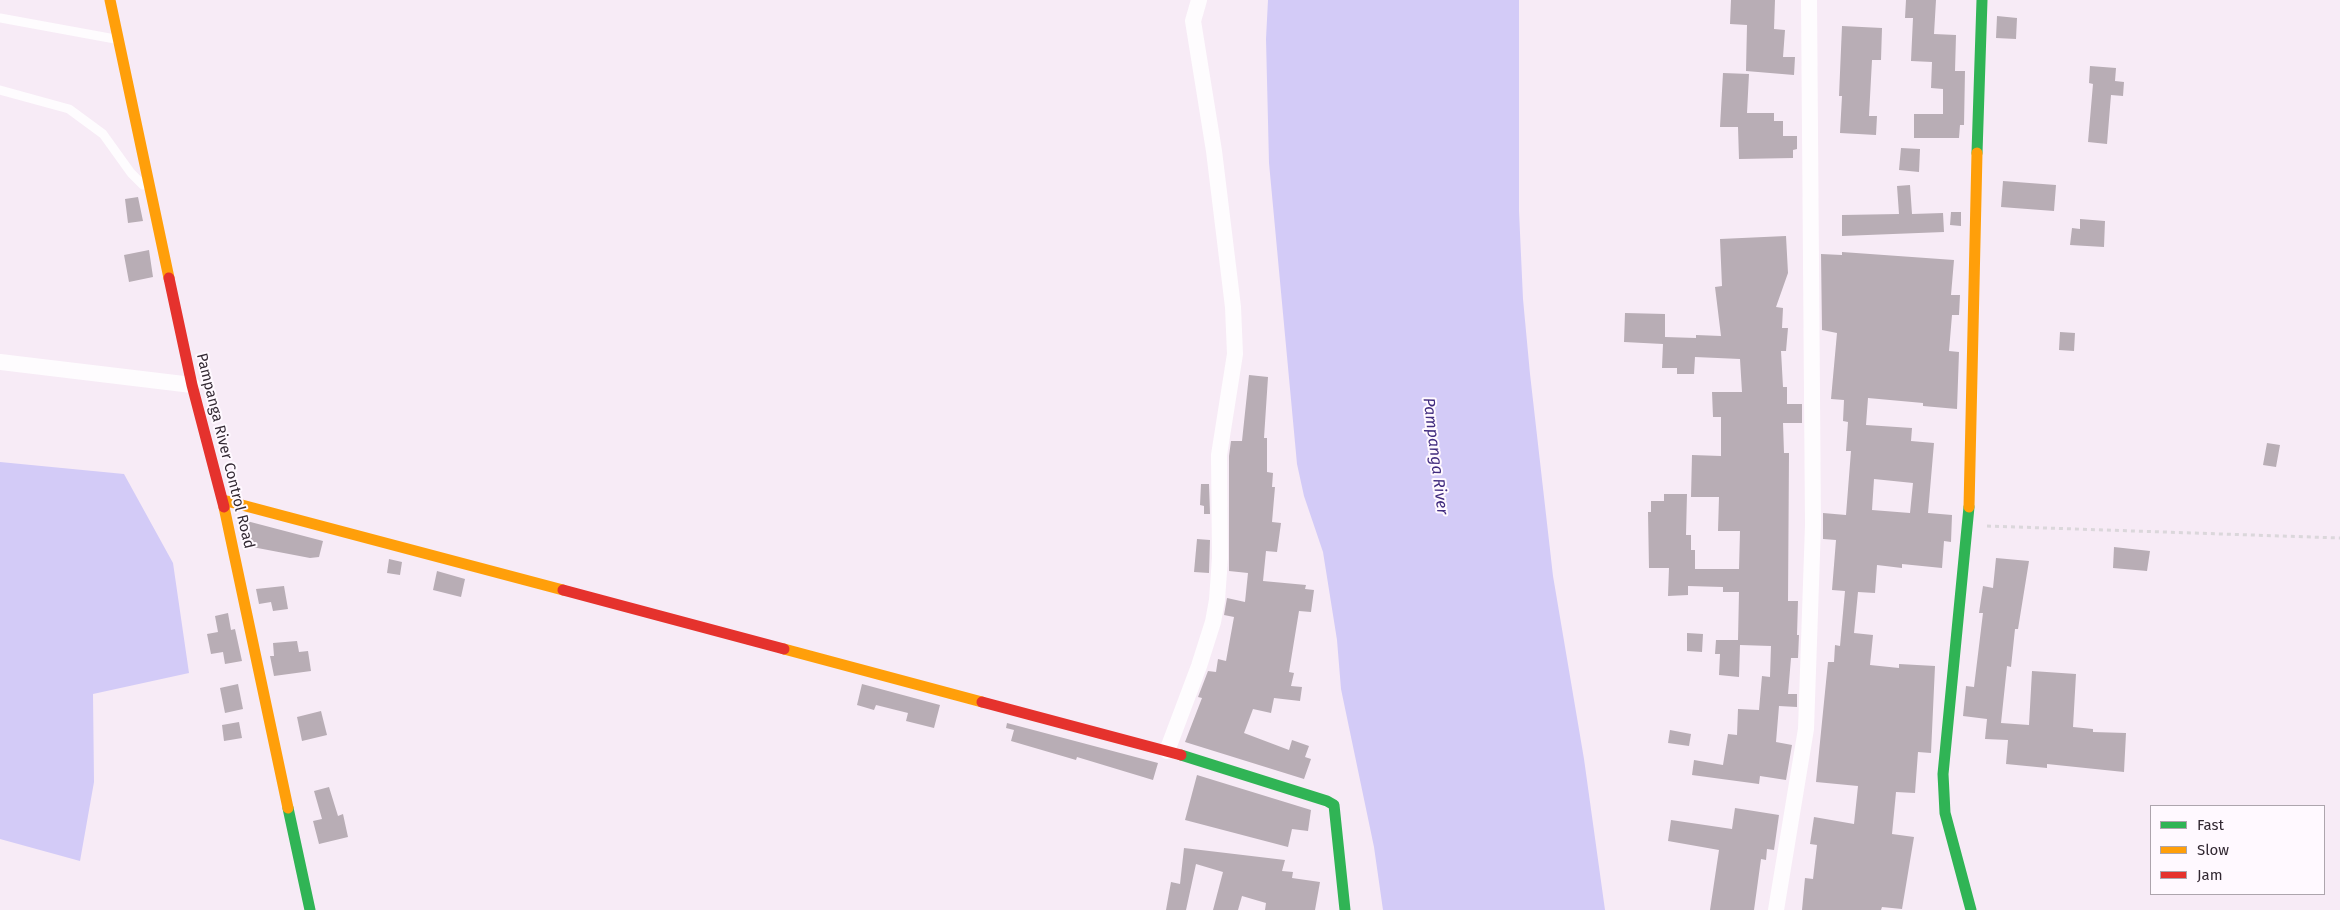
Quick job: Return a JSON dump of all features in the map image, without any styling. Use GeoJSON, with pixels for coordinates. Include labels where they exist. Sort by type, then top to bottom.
{"type":"FeatureCollection","features":[{"type":"Feature","properties":{"kind":"street","name":"Pampanga River Control Road"},"geometry":{"type":"LineString","coordinates":[[110,0],[192,385],[223,500],[310,910]]}},
{"type":"Feature","properties":{"kind":"street"},"geometry":{"type":"LineString","coordinates":[[1167,751],[1199,666],[1217,600],[1220,558],[1219,455],[1235,354],[1233,307],[1214,151],[1193,21],[1199,0]]}},
{"type":"Feature","properties":{"kind":"street"},"geometry":{"type":"LineString","coordinates":[[1776,910],[1807,719],[1813,525],[1809,0]]}},
{"type":"Feature","properties":{"kind":"street"},"geometry":{"type":"LineString","coordinates":[[1970,910],[1943,794],[1945,755],[1969,526],[1975,209],[1982,0]]}},
{"type":"Feature","properties":{"kind":"street"},"geometry":{"type":"LineString","coordinates":[[0,362],[192,385]]}},
{"type":"Feature","properties":{"kind":"street"},"geometry":{"type":"LineString","coordinates":[[223,500],[1167,751],[1327,801],[1334,805],[1345,910]]}},
{"type":"Feature","properties":{"kind":"lane"},"geometry":{"type":"LineString","coordinates":[[0,18],[119,39]]}},
{"type":"Feature","properties":{"kind":"lane"},"geometry":{"type":"LineString","coordinates":[[0,90],[69,109],[103,134],[131,173],[152,194]]}},
{"type":"Feature","properties":{"kind":"path"},"geometry":{"type":"LineString","coordinates":[[1969,526],[2340,538]]}},
{"type":"Feature","properties":{"kind":"water","name":"Pampanga River"},"geometry":{"type":"Polygon","coordinates":[[[1268,0],[1519,0],[1519,211],[1523,299],[1530,374],[1553,576],[1584,759],[1605,910],[1383,910],[1374,847],[1341,689],[1337,640],[1323,552],[1304,496],[1297,464],[1269,163],[1266,39],[1268,0]]]}},
{"type":"Feature","properties":{"kind":"water"},"geometry":{"type":"Polygon","coordinates":[[[0,462],[124,474],[173,563],[189,673],[93,694],[94,782],[80,861],[0,839],[0,462]]]}},
{"type":"Feature","properties":{"kind":"building"},"geometry":{"type":"Polygon","coordinates":[[[1731,0],[1775,0],[1774,29],[1785,30],[1783,57],[1795,57],[1794,75],[1746,71],[1747,25],[1730,24],[1731,0]]]}},
{"type":"Feature","properties":{"kind":"building"},"geometry":{"type":"Polygon","coordinates":[[[1906,0],[1936,0],[1934,34],[1956,35],[1955,71],[1965,71],[1964,125],[1960,125],[1959,138],[1914,138],[1914,114],[1943,114],[1943,89],[1931,88],[1932,62],[1911,61],[1913,18],[1905,18],[1906,0]]]}},
{"type":"Feature","properties":{"kind":"building"},"geometry":{"type":"Polygon","coordinates":[[[1997,16],[2017,18],[2016,39],[1996,38],[1997,16]]]}},
{"type":"Feature","properties":{"kind":"building"},"geometry":{"type":"Polygon","coordinates":[[[1842,26],[1882,28],[1881,60],[1872,60],[1869,116],[1877,116],[1876,135],[1840,133],[1842,96],[1839,96],[1842,26]]]}},
{"type":"Feature","properties":{"kind":"building"},"geometry":{"type":"Polygon","coordinates":[[[2090,66],[2116,68],[2115,81],[2124,82],[2123,96],[2111,95],[2107,144],[2088,142],[2093,84],[2089,83],[2090,66]]]}},
{"type":"Feature","properties":{"kind":"building"},"geometry":{"type":"Polygon","coordinates":[[[1723,73],[1749,74],[1747,113],[1774,113],[1774,121],[1783,121],[1783,136],[1797,136],[1797,149],[1793,150],[1793,158],[1739,159],[1738,127],[1720,127],[1723,73]]]}},
{"type":"Feature","properties":{"kind":"building"},"geometry":{"type":"Polygon","coordinates":[[[1901,148],[1920,149],[1919,172],[1899,170],[1901,148]]]}},
{"type":"Feature","properties":{"kind":"building"},"geometry":{"type":"Polygon","coordinates":[[[2003,181],[2056,185],[2054,211],[2001,207],[2003,181]]]}},
{"type":"Feature","properties":{"kind":"building"},"geometry":{"type":"Polygon","coordinates":[[[1910,185],[1912,214],[1943,213],[1944,232],[1842,236],[1842,215],[1899,214],[1897,186],[1910,185]]]}},
{"type":"Feature","properties":{"kind":"building"},"geometry":{"type":"Polygon","coordinates":[[[138,197],[143,221],[128,223],[125,199],[138,197]]]}},
{"type":"Feature","properties":{"kind":"building"},"geometry":{"type":"Polygon","coordinates":[[[1951,212],[1961,212],[1961,226],[1950,225],[1951,212]]]}},
{"type":"Feature","properties":{"kind":"building"},"geometry":{"type":"Polygon","coordinates":[[[2080,219],[2105,221],[2104,247],[2070,245],[2072,228],[2080,229],[2080,219]]]}},
{"type":"Feature","properties":{"kind":"building"},"geometry":{"type":"Polygon","coordinates":[[[1786,236],[1788,273],[1776,307],[1783,308],[1782,328],[1788,328],[1786,351],[1781,351],[1783,387],[1787,387],[1787,404],[1802,404],[1802,423],[1783,423],[1784,453],[1789,453],[1788,601],[1798,601],[1797,635],[1799,635],[1798,658],[1791,658],[1788,694],[1797,694],[1797,707],[1779,706],[1776,742],[1792,745],[1786,780],[1760,776],[1759,784],[1692,775],[1694,760],[1723,765],[1728,734],[1737,735],[1738,709],[1759,710],[1762,676],[1770,677],[1771,646],[1740,645],[1739,677],[1719,675],[1720,654],[1715,654],[1716,640],[1738,640],[1739,592],[1723,592],[1723,587],[1688,586],[1688,595],[1668,596],[1669,568],[1649,568],[1648,512],[1651,512],[1651,501],[1664,501],[1664,494],[1687,494],[1686,535],[1691,535],[1691,550],[1695,550],[1695,569],[1739,569],[1740,531],[1718,531],[1719,497],[1691,497],[1692,455],[1721,456],[1721,417],[1713,417],[1712,392],[1742,392],[1740,359],[1695,357],[1694,374],[1677,374],[1677,368],[1662,368],[1663,344],[1624,342],[1625,313],[1665,314],[1665,337],[1696,338],[1696,335],[1721,336],[1715,287],[1722,286],[1720,239],[1786,236]]]}},
{"type":"Feature","properties":{"kind":"building"},"geometry":{"type":"Polygon","coordinates":[[[149,250],[153,277],[129,282],[124,255],[149,250]]]}},
{"type":"Feature","properties":{"kind":"building"},"geometry":{"type":"Polygon","coordinates":[[[1842,252],[1954,260],[1951,295],[1960,295],[1959,315],[1952,315],[1949,351],[1959,352],[1957,409],[1923,406],[1923,403],[1868,398],[1866,425],[1912,428],[1911,441],[1934,443],[1928,513],[1952,515],[1951,542],[1944,541],[1942,568],[1902,564],[1902,568],[1877,565],[1875,593],[1858,592],[1854,633],[1873,635],[1870,665],[1899,668],[1899,664],[1935,666],[1931,753],[1918,752],[1915,793],[1896,792],[1892,834],[1914,837],[1902,909],[1882,907],[1881,910],[1802,910],[1805,878],[1813,879],[1817,845],[1810,844],[1814,817],[1854,824],[1858,786],[1816,782],[1828,662],[1834,662],[1835,645],[1840,646],[1845,591],[1832,590],[1836,540],[1823,539],[1823,513],[1846,515],[1851,451],[1846,451],[1848,422],[1843,421],[1844,400],[1831,399],[1837,333],[1822,330],[1821,254],[1842,255],[1842,252]],[[1874,479],[1872,510],[1910,513],[1913,483],[1874,479]]]}},
{"type":"Feature","properties":{"kind":"building"},"geometry":{"type":"Polygon","coordinates":[[[2060,332],[2075,333],[2074,351],[2059,350],[2060,332]]]}},
{"type":"Feature","properties":{"kind":"building"},"geometry":{"type":"Polygon","coordinates":[[[1249,375],[1268,377],[1264,438],[1267,438],[1267,472],[1273,473],[1272,487],[1275,487],[1272,522],[1281,523],[1277,552],[1266,551],[1263,581],[1306,585],[1305,589],[1314,590],[1311,612],[1299,611],[1289,672],[1294,673],[1291,686],[1302,687],[1300,701],[1274,698],[1271,713],[1253,709],[1244,733],[1289,750],[1292,740],[1309,746],[1305,757],[1311,759],[1304,779],[1185,742],[1202,698],[1198,697],[1208,671],[1216,672],[1218,659],[1226,661],[1234,617],[1224,615],[1227,598],[1245,602],[1248,573],[1229,571],[1229,456],[1231,441],[1242,441],[1249,375]]]}},
{"type":"Feature","properties":{"kind":"building"},"geometry":{"type":"Polygon","coordinates":[[[2267,443],[2280,445],[2276,467],[2263,465],[2267,443]]]}},
{"type":"Feature","properties":{"kind":"building"},"geometry":{"type":"Polygon","coordinates":[[[1201,484],[1209,484],[1210,514],[1204,514],[1204,506],[1200,505],[1201,484]]]}},
{"type":"Feature","properties":{"kind":"building"},"geometry":{"type":"Polygon","coordinates":[[[243,520],[323,541],[319,557],[310,558],[247,546],[243,520]]]}},
{"type":"Feature","properties":{"kind":"building"},"geometry":{"type":"Polygon","coordinates":[[[1197,539],[1210,540],[1209,573],[1194,572],[1197,539]]]}},
{"type":"Feature","properties":{"kind":"building"},"geometry":{"type":"Polygon","coordinates":[[[2114,547],[2150,551],[2147,571],[2113,568],[2114,547]]]}},
{"type":"Feature","properties":{"kind":"building"},"geometry":{"type":"Polygon","coordinates":[[[1996,558],[2029,561],[2018,629],[2015,629],[2011,667],[2007,666],[2001,723],[2029,725],[2032,671],[2076,674],[2073,727],[2093,729],[2093,732],[2126,733],[2124,772],[2047,764],[2047,768],[2006,764],[2008,740],[1985,739],[1987,719],[1963,716],[1966,686],[1974,687],[1983,613],[1979,613],[1983,586],[1993,588],[1996,558]]]}},
{"type":"Feature","properties":{"kind":"building"},"geometry":{"type":"Polygon","coordinates":[[[389,559],[402,562],[400,575],[387,573],[389,559]]]}},
{"type":"Feature","properties":{"kind":"building"},"geometry":{"type":"Polygon","coordinates":[[[437,571],[465,579],[461,597],[433,590],[437,571]]]}},
{"type":"Feature","properties":{"kind":"building"},"geometry":{"type":"Polygon","coordinates":[[[284,586],[288,609],[273,611],[271,602],[259,604],[256,589],[284,586]]]}},
{"type":"Feature","properties":{"kind":"building"},"geometry":{"type":"Polygon","coordinates":[[[228,613],[231,630],[235,629],[242,661],[225,664],[223,652],[211,654],[207,634],[218,632],[215,616],[228,613]]]}},
{"type":"Feature","properties":{"kind":"building"},"geometry":{"type":"Polygon","coordinates":[[[1687,633],[1703,634],[1702,652],[1687,651],[1687,633]]]}},
{"type":"Feature","properties":{"kind":"building"},"geometry":{"type":"Polygon","coordinates":[[[297,641],[299,652],[308,651],[311,671],[274,676],[270,656],[274,656],[273,643],[297,641]]]}},
{"type":"Feature","properties":{"kind":"building"},"geometry":{"type":"Polygon","coordinates":[[[238,684],[243,709],[225,713],[220,688],[238,684]]]}},
{"type":"Feature","properties":{"kind":"building"},"geometry":{"type":"Polygon","coordinates":[[[862,684],[940,705],[934,728],[906,721],[908,713],[876,705],[874,710],[857,705],[862,684]]]}},
{"type":"Feature","properties":{"kind":"building"},"geometry":{"type":"Polygon","coordinates":[[[321,711],[327,735],[302,741],[297,717],[321,711]]]}},
{"type":"Feature","properties":{"kind":"building"},"geometry":{"type":"Polygon","coordinates":[[[239,722],[242,738],[224,741],[222,725],[239,722]]]}},
{"type":"Feature","properties":{"kind":"building"},"geometry":{"type":"Polygon","coordinates":[[[1007,723],[1158,763],[1153,780],[1077,757],[1076,760],[1011,741],[1014,730],[1006,728],[1007,723]]]}},
{"type":"Feature","properties":{"kind":"building"},"geometry":{"type":"Polygon","coordinates":[[[1670,730],[1691,734],[1689,746],[1668,743],[1670,730]]]}},
{"type":"Feature","properties":{"kind":"building"},"geometry":{"type":"Polygon","coordinates":[[[1197,775],[1311,810],[1308,831],[1292,829],[1288,847],[1185,820],[1197,775]]]}},
{"type":"Feature","properties":{"kind":"building"},"geometry":{"type":"Polygon","coordinates":[[[329,787],[338,816],[343,814],[348,837],[319,844],[313,821],[322,819],[314,791],[329,787]]]}},
{"type":"Feature","properties":{"kind":"building"},"geometry":{"type":"Polygon","coordinates":[[[1735,808],[1779,815],[1774,850],[1767,849],[1766,860],[1761,859],[1754,910],[1710,910],[1719,850],[1668,841],[1671,820],[1732,829],[1735,808]]]}},
{"type":"Feature","properties":{"kind":"building"},"geometry":{"type":"Polygon","coordinates":[[[1184,848],[1285,860],[1282,871],[1293,872],[1292,878],[1320,882],[1315,910],[1265,910],[1266,903],[1242,896],[1238,910],[1213,910],[1223,872],[1196,864],[1186,910],[1166,910],[1171,882],[1180,884],[1184,848]]]}},
{"type":"Feature","properties":{"kind":"traffic: fast"},"geometry":{"type":"LineString","coordinates":[[1977,153],[1982,0]]}},
{"type":"Feature","properties":{"kind":"traffic: fast"},"geometry":{"type":"LineString","coordinates":[[1969,507],[1943,774],[1945,813],[1971,910]]}},
{"type":"Feature","properties":{"kind":"traffic: fast"},"geometry":{"type":"LineString","coordinates":[[1181,755],[1327,801],[1334,805],[1345,910]]}},
{"type":"Feature","properties":{"kind":"traffic: fast"},"geometry":{"type":"LineString","coordinates":[[288,808],[310,910]]}},
{"type":"Feature","properties":{"kind":"traffic: slow"},"geometry":{"type":"LineString","coordinates":[[110,0],[169,278]]}},
{"type":"Feature","properties":{"kind":"traffic: slow"},"geometry":{"type":"LineString","coordinates":[[1969,507],[1977,153]]}},
{"type":"Feature","properties":{"kind":"traffic: slow"},"geometry":{"type":"LineString","coordinates":[[223,500],[563,590]]}},
{"type":"Feature","properties":{"kind":"traffic: slow"},"geometry":{"type":"LineString","coordinates":[[224,507],[288,808]]}},
{"type":"Feature","properties":{"kind":"traffic: slow"},"geometry":{"type":"LineString","coordinates":[[784,649],[982,702]]}},
{"type":"Feature","properties":{"kind":"traffic: jam"},"geometry":{"type":"LineString","coordinates":[[169,278],[192,385],[224,507]]}},
{"type":"Feature","properties":{"kind":"traffic: jam"},"geometry":{"type":"LineString","coordinates":[[563,590],[784,649]]}},
{"type":"Feature","properties":{"kind":"traffic: jam"},"geometry":{"type":"LineString","coordinates":[[982,702],[1181,755]]}}]}
